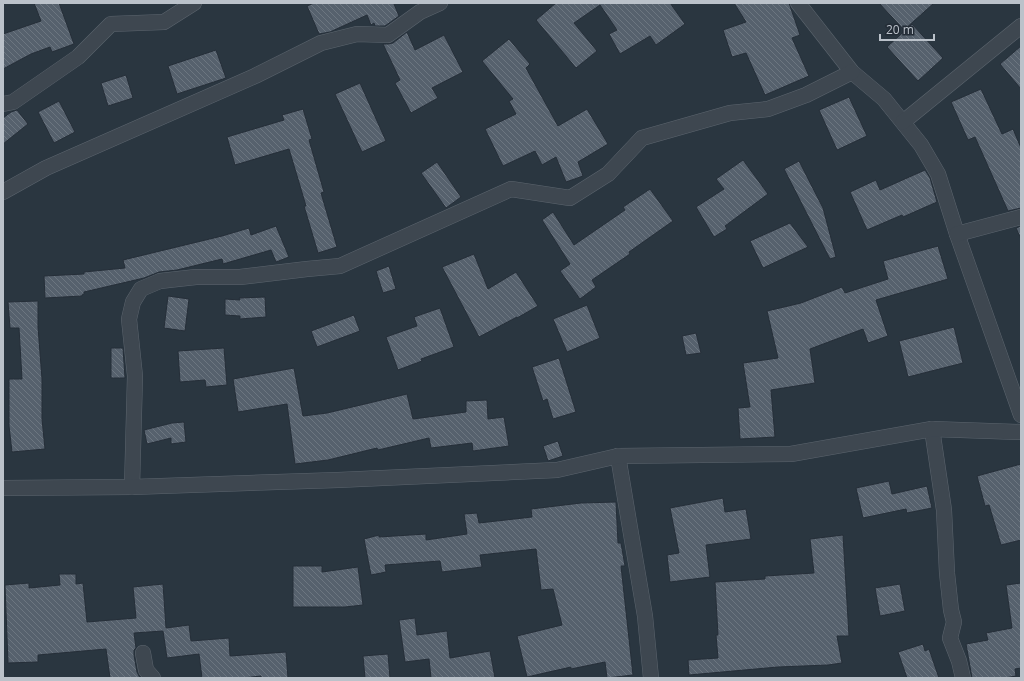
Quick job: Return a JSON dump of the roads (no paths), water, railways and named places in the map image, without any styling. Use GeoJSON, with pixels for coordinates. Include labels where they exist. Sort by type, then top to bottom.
{"type":"FeatureCollection","features":[{"type":"Feature","properties":{"kind":"street"},"geometry":{"type":"LineString","coordinates":[[3,104],[13,102],[78,57],[111,24],[164,22],[194,3]]}},
{"type":"Feature","properties":{"kind":"street"},"geometry":{"type":"LineString","coordinates":[[3,192],[46,168],[255,76],[321,43],[357,34],[388,35],[420,12],[440,3]]}},
{"type":"Feature","properties":{"kind":"street"},"geometry":{"type":"LineString","coordinates":[[798,3],[852,72],[884,99],[903,122],[921,145],[938,174],[957,234],[1021,415]]}},
{"type":"Feature","properties":{"kind":"street"},"geometry":{"type":"LineString","coordinates":[[903,122],[1021,26]]}},
{"type":"Feature","properties":{"kind":"street"},"geometry":{"type":"LineString","coordinates":[[132,487],[134,376],[129,319],[133,302],[141,289],[160,281],[189,278],[240,277],[307,268],[340,266],[511,189],[570,198],[608,174],[642,138],[730,113],[768,109],[806,95],[852,72]]}},
{"type":"Feature","properties":{"kind":"street"},"geometry":{"type":"LineString","coordinates":[[957,234],[1021,217]]}},
{"type":"Feature","properties":{"kind":"street"},"geometry":{"type":"LineString","coordinates":[[3,488],[132,487],[338,480],[557,470],[618,456],[791,454],[932,429],[1021,432]]}},
{"type":"Feature","properties":{"kind":"street"},"geometry":{"type":"LineString","coordinates":[[932,429],[944,510],[947,573],[951,610],[954,622],[950,638],[959,661],[963,678]]}},
{"type":"Feature","properties":{"kind":"street"},"geometry":{"type":"LineString","coordinates":[[618,456],[645,616],[651,678]]}},
{"type":"Feature","properties":{"kind":"street"},"geometry":{"type":"LineString","coordinates":[[143,653],[146,670],[153,678]]}}]}
